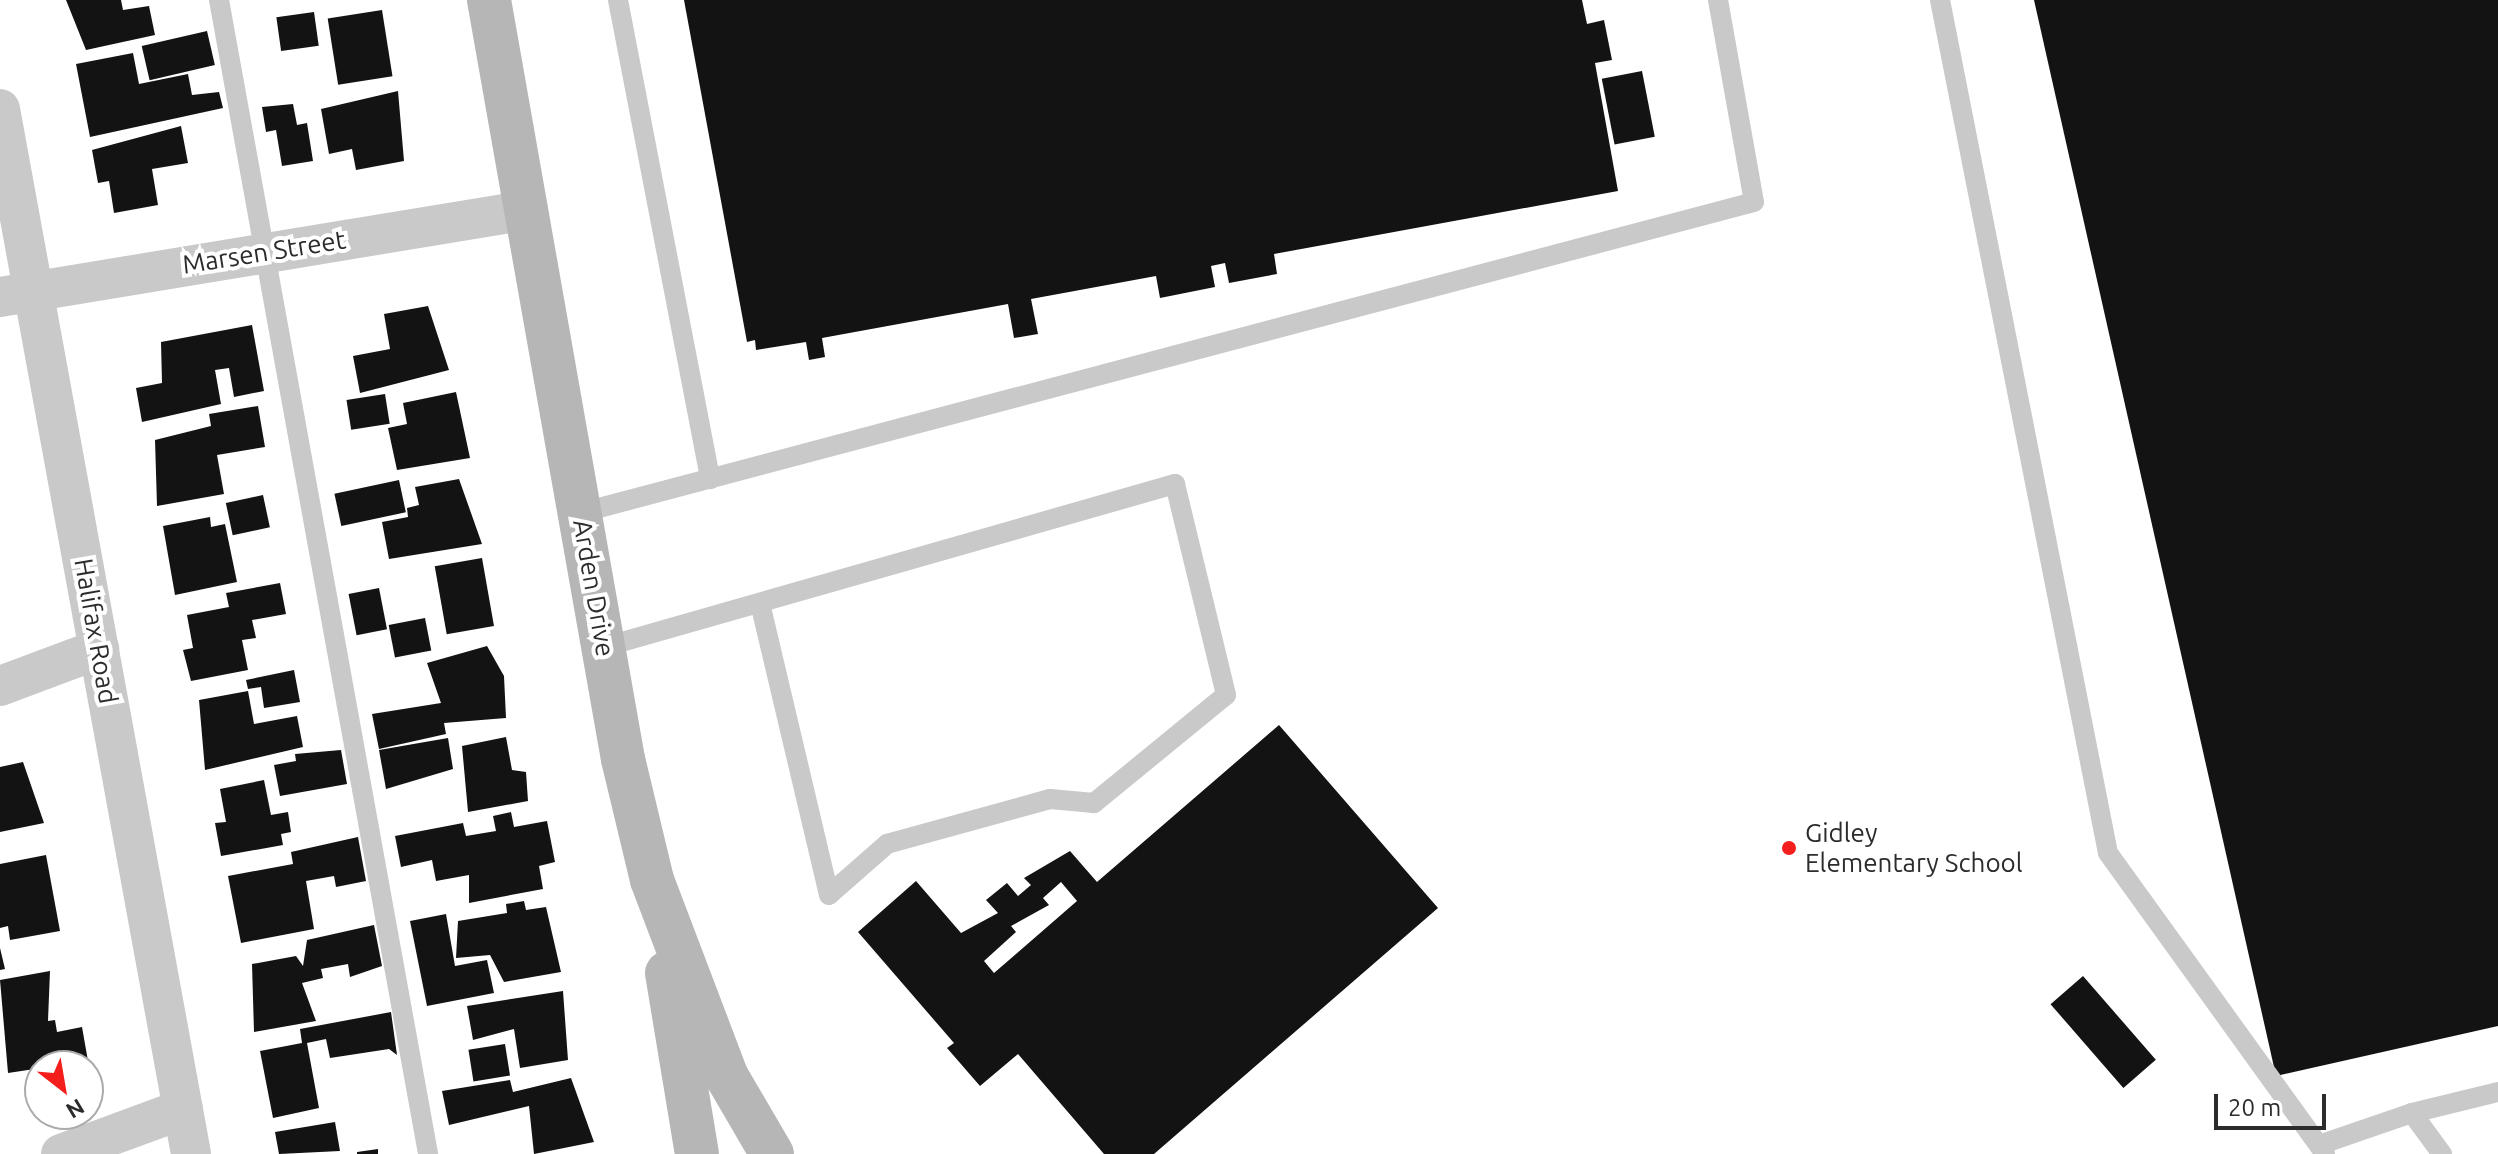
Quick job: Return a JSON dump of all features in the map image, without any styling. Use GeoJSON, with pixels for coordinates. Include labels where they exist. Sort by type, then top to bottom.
{"type":"FeatureCollection","features":[{"type":"Feature","properties":{"kind":"street","name":"Arden Drive"},"geometry":{"type":"LineString","coordinates":[[489,0],[604,647],[652,880],[727,1077],[772,1154]]}},
{"type":"Feature","properties":{"kind":"street","name":"Halifax Road"},"geometry":{"type":"LineString","coordinates":[[0,109],[18,293],[99,649],[191,1154]]}},
{"type":"Feature","properties":{"kind":"street","name":"Marsen Street"},"geometry":{"type":"LineString","coordinates":[[18,293],[528,210]]}},
{"type":"Feature","properties":{"kind":"street"},"geometry":{"type":"LineString","coordinates":[[0,686],[99,649]]}},
{"type":"Feature","properties":{"kind":"street"},"geometry":{"type":"LineString","coordinates":[[652,880],[697,1154]]}},
{"type":"Feature","properties":{"kind":"street"},"geometry":{"type":"LineString","coordinates":[[61,1154],[183,1109]]}},
{"type":"Feature","properties":{"kind":"lane"},"geometry":{"type":"LineString","coordinates":[[219,0],[428,1154]]}},
{"type":"Feature","properties":{"kind":"lane"},"geometry":{"type":"LineString","coordinates":[[618,0],[710,479]]}},
{"type":"Feature","properties":{"kind":"lane"},"geometry":{"type":"LineString","coordinates":[[580,513],[1754,202],[1718,0]]}},
{"type":"Feature","properties":{"kind":"lane"},"geometry":{"type":"LineString","coordinates":[[1940,0],[2108,853],[2322,1150],[2412,1113],[2498,1092]]}},
{"type":"Feature","properties":{"kind":"lane"},"geometry":{"type":"LineString","coordinates":[[604,647],[761,607],[1175,484],[1226,695],[1094,803],[1050,799],[887,844],[829,895],[761,607]]}},
{"type":"Feature","properties":{"kind":"lane"},"geometry":{"type":"LineString","coordinates":[[2412,1113],[2442,1154]]}},
{"type":"Feature","properties":{"kind":"building"},"geometry":{"type":"Polygon","coordinates":[[[66,0],[121,0],[123,10],[149,6],[155,35],[86,50],[66,0]]]}},
{"type":"Feature","properties":{"kind":"building"},"geometry":{"type":"Polygon","coordinates":[[[684,0],[1582,0],[1587,24],[1604,20],[1612,60],[1595,63],[1618,191],[1274,254],[1277,274],[1229,283],[1225,263],[1211,266],[1215,287],[1160,298],[1156,276],[1031,299],[1038,334],[1014,338],[1008,304],[822,338],[825,357],[809,360],[806,342],[756,350],[755,340],[747,342],[684,0]]]}},
{"type":"Feature","properties":{"kind":"building"},"geometry":{"type":"Polygon","coordinates":[[[2034,0],[2498,0],[2498,1026],[2276,1076],[2034,0]]]}},
{"type":"Feature","properties":{"kind":"building"},"geometry":{"type":"Polygon","coordinates":[[[382,10],[392,76],[338,85],[328,19],[382,10]]]}},
{"type":"Feature","properties":{"kind":"building"},"geometry":{"type":"Polygon","coordinates":[[[314,12],[319,46],[281,51],[276,17],[314,12]]]}},
{"type":"Feature","properties":{"kind":"building"},"geometry":{"type":"Polygon","coordinates":[[[207,31],[215,65],[150,80],[142,46],[207,31]]]}},
{"type":"Feature","properties":{"kind":"building"},"geometry":{"type":"Polygon","coordinates":[[[133,53],[139,84],[188,74],[192,95],[219,92],[223,108],[90,137],[76,64],[133,53]]]}},
{"type":"Feature","properties":{"kind":"building"},"geometry":{"type":"Polygon","coordinates":[[[1642,71],[1655,137],[1615,145],[1602,79],[1642,71]]]}},
{"type":"Feature","properties":{"kind":"building"},"geometry":{"type":"Polygon","coordinates":[[[398,91],[404,161],[356,170],[352,149],[329,154],[321,109],[398,91]]]}},
{"type":"Feature","properties":{"kind":"building"},"geometry":{"type":"Polygon","coordinates":[[[293,104],[297,125],[307,123],[313,161],[282,166],[276,130],[266,132],[262,107],[293,104]]]}},
{"type":"Feature","properties":{"kind":"building"},"geometry":{"type":"Polygon","coordinates":[[[181,126],[188,163],[152,169],[158,205],[114,213],[109,181],[98,183],[92,150],[181,126]]]}},
{"type":"Feature","properties":{"kind":"building"},"geometry":{"type":"Polygon","coordinates":[[[428,306],[449,370],[360,393],[353,356],[390,349],[384,314],[428,306]]]}},
{"type":"Feature","properties":{"kind":"building"},"geometry":{"type":"Polygon","coordinates":[[[252,325],[264,391],[234,397],[229,368],[215,370],[221,404],[142,422],[136,388],[162,383],[161,342],[252,325]]]}},
{"type":"Feature","properties":{"kind":"building"},"geometry":{"type":"Polygon","coordinates":[[[456,392],[470,458],[397,470],[388,428],[407,424],[403,403],[456,392]]]}},
{"type":"Feature","properties":{"kind":"building"},"geometry":{"type":"Polygon","coordinates":[[[385,394],[390,424],[351,430],[346,400],[385,394]]]}},
{"type":"Feature","properties":{"kind":"building"},"geometry":{"type":"Polygon","coordinates":[[[258,406],[265,447],[217,455],[224,494],[157,506],[155,440],[211,426],[209,414],[258,406]]]}},
{"type":"Feature","properties":{"kind":"building"},"geometry":{"type":"Polygon","coordinates":[[[459,479],[482,544],[389,559],[382,522],[408,517],[407,508],[419,505],[415,487],[459,479]]]}},
{"type":"Feature","properties":{"kind":"building"},"geometry":{"type":"Polygon","coordinates":[[[399,480],[406,512],[341,526],[334,494],[399,480]]]}},
{"type":"Feature","properties":{"kind":"building"},"geometry":{"type":"Polygon","coordinates":[[[263,495],[270,527],[233,535],[226,503],[263,495]]]}},
{"type":"Feature","properties":{"kind":"building"},"geometry":{"type":"Polygon","coordinates":[[[210,517],[211,527],[225,524],[237,582],[175,595],[163,526],[210,517]]]}},
{"type":"Feature","properties":{"kind":"building"},"geometry":{"type":"Polygon","coordinates":[[[482,558],[494,626],[447,634],[435,566],[482,558]]]}},
{"type":"Feature","properties":{"kind":"building"},"geometry":{"type":"Polygon","coordinates":[[[280,583],[286,614],[252,620],[256,638],[242,640],[248,670],[191,681],[183,650],[193,648],[187,615],[229,607],[226,593],[280,583]]]}},
{"type":"Feature","properties":{"kind":"building"},"geometry":{"type":"Polygon","coordinates":[[[379,588],[387,629],[357,635],[349,594],[379,588]]]}},
{"type":"Feature","properties":{"kind":"building"},"geometry":{"type":"Polygon","coordinates":[[[425,618],[431,650],[395,657],[389,625],[425,618]]]}},
{"type":"Feature","properties":{"kind":"building"},"geometry":{"type":"Polygon","coordinates":[[[487,646],[504,676],[506,718],[444,723],[446,734],[379,749],[372,714],[441,703],[427,663],[487,646]]]}},
{"type":"Feature","properties":{"kind":"building"},"geometry":{"type":"Polygon","coordinates":[[[294,670],[300,702],[264,708],[261,687],[248,689],[246,680],[294,670]]]}},
{"type":"Feature","properties":{"kind":"building"},"geometry":{"type":"Polygon","coordinates":[[[248,691],[254,724],[297,716],[303,747],[205,770],[199,700],[248,691]]]}},
{"type":"Feature","properties":{"kind":"building"},"geometry":{"type":"Polygon","coordinates":[[[1279,725],[1438,908],[1154,1154],[1104,1154],[1018,1054],[980,1086],[947,1048],[954,1043],[858,932],[916,881],[961,933],[998,913],[986,900],[1007,883],[1018,896],[1031,885],[1024,878],[1070,851],[1097,882],[1279,725]],[[1061,882],[1043,898],[1049,905],[1011,926],[1016,932],[984,961],[994,973],[1077,901],[1061,882]]]}},
{"type":"Feature","properties":{"kind":"building"},"geometry":{"type":"Polygon","coordinates":[[[506,737],[512,770],[526,772],[528,801],[468,812],[462,746],[506,737]]]}},
{"type":"Feature","properties":{"kind":"building"},"geometry":{"type":"Polygon","coordinates":[[[448,738],[453,769],[386,789],[379,750],[448,738]]]}},
{"type":"Feature","properties":{"kind":"building"},"geometry":{"type":"Polygon","coordinates":[[[341,750],[347,784],[280,796],[274,765],[296,761],[295,754],[341,750]]]}},
{"type":"Feature","properties":{"kind":"building"},"geometry":{"type":"Polygon","coordinates":[[[23,762],[44,823],[0,832],[0,767],[23,762]]]}},
{"type":"Feature","properties":{"kind":"building"},"geometry":{"type":"Polygon","coordinates":[[[264,780],[271,815],[288,812],[291,832],[281,834],[283,845],[221,856],[215,823],[226,822],[220,789],[264,780]]]}},
{"type":"Feature","properties":{"kind":"building"},"geometry":{"type":"Polygon","coordinates":[[[511,812],[514,827],[547,821],[555,862],[539,866],[543,889],[469,903],[469,875],[436,881],[432,860],[401,867],[395,836],[463,823],[466,836],[496,831],[493,816],[511,812]]]}},
{"type":"Feature","properties":{"kind":"building"},"geometry":{"type":"Polygon","coordinates":[[[358,837],[366,881],[336,887],[334,876],[306,881],[314,929],[241,943],[228,876],[293,864],[291,852],[358,837]]]}},
{"type":"Feature","properties":{"kind":"building"},"geometry":{"type":"Polygon","coordinates":[[[46,855],[60,931],[10,940],[8,926],[0,928],[0,864],[46,855]]]}},
{"type":"Feature","properties":{"kind":"building"},"geometry":{"type":"Polygon","coordinates":[[[524,901],[526,910],[546,907],[561,972],[504,982],[490,955],[456,958],[458,921],[507,913],[506,904],[524,901]]]}},
{"type":"Feature","properties":{"kind":"building"},"geometry":{"type":"Polygon","coordinates":[[[446,914],[455,966],[487,960],[494,993],[427,1006],[410,921],[446,914]]]}},
{"type":"Feature","properties":{"kind":"building"},"geometry":{"type":"Polygon","coordinates":[[[374,925],[382,966],[350,977],[348,964],[321,969],[323,978],[302,983],[316,1021],[254,1032],[252,964],[296,956],[303,966],[307,940],[374,925]]]}},
{"type":"Feature","properties":{"kind":"building"},"geometry":{"type":"Polygon","coordinates":[[[0,948],[5,969],[0,970],[0,948]]]}},
{"type":"Feature","properties":{"kind":"building"},"geometry":{"type":"Polygon","coordinates":[[[50,971],[48,1021],[55,1020],[57,1032],[82,1027],[86,1050],[24,1050],[24,1071],[8,1073],[0,980],[50,971]]]}},
{"type":"Feature","properties":{"kind":"building"},"geometry":{"type":"Polygon","coordinates":[[[2083,976],[2156,1060],[2123,1088],[2051,1004],[2083,976]]]}},
{"type":"Feature","properties":{"kind":"building"},"geometry":{"type":"Polygon","coordinates":[[[563,991],[568,1060],[520,1068],[514,1029],[473,1040],[467,1006],[563,991]]]}},
{"type":"Feature","properties":{"kind":"building"},"geometry":{"type":"Polygon","coordinates":[[[391,1012],[397,1055],[389,1049],[330,1058],[326,1039],[307,1043],[319,1108],[273,1118],[260,1051],[302,1043],[300,1029],[391,1012]]]}},
{"type":"Feature","properties":{"kind":"building"},"geometry":{"type":"Polygon","coordinates":[[[505,1044],[510,1076],[473,1081],[468,1050],[505,1044]]]}},
{"type":"Feature","properties":{"kind":"building"},"geometry":{"type":"Polygon","coordinates":[[[571,1078],[594,1142],[534,1154],[529,1106],[449,1125],[442,1091],[510,1080],[513,1092],[571,1078]]]}},
{"type":"Feature","properties":{"kind":"building"},"geometry":{"type":"Polygon","coordinates":[[[335,1122],[340,1151],[279,1154],[275,1132],[335,1122]]]}},
{"type":"Feature","properties":{"kind":"building"},"geometry":{"type":"Polygon","coordinates":[[[378,1149],[378,1154],[357,1154],[357,1152],[378,1149]]]}},
{"type":"Feature","properties":{"kind":"place","name":"Gidley Elementary School"},"geometry":{"type":"Point","coordinates":[1789,848]}}]}
